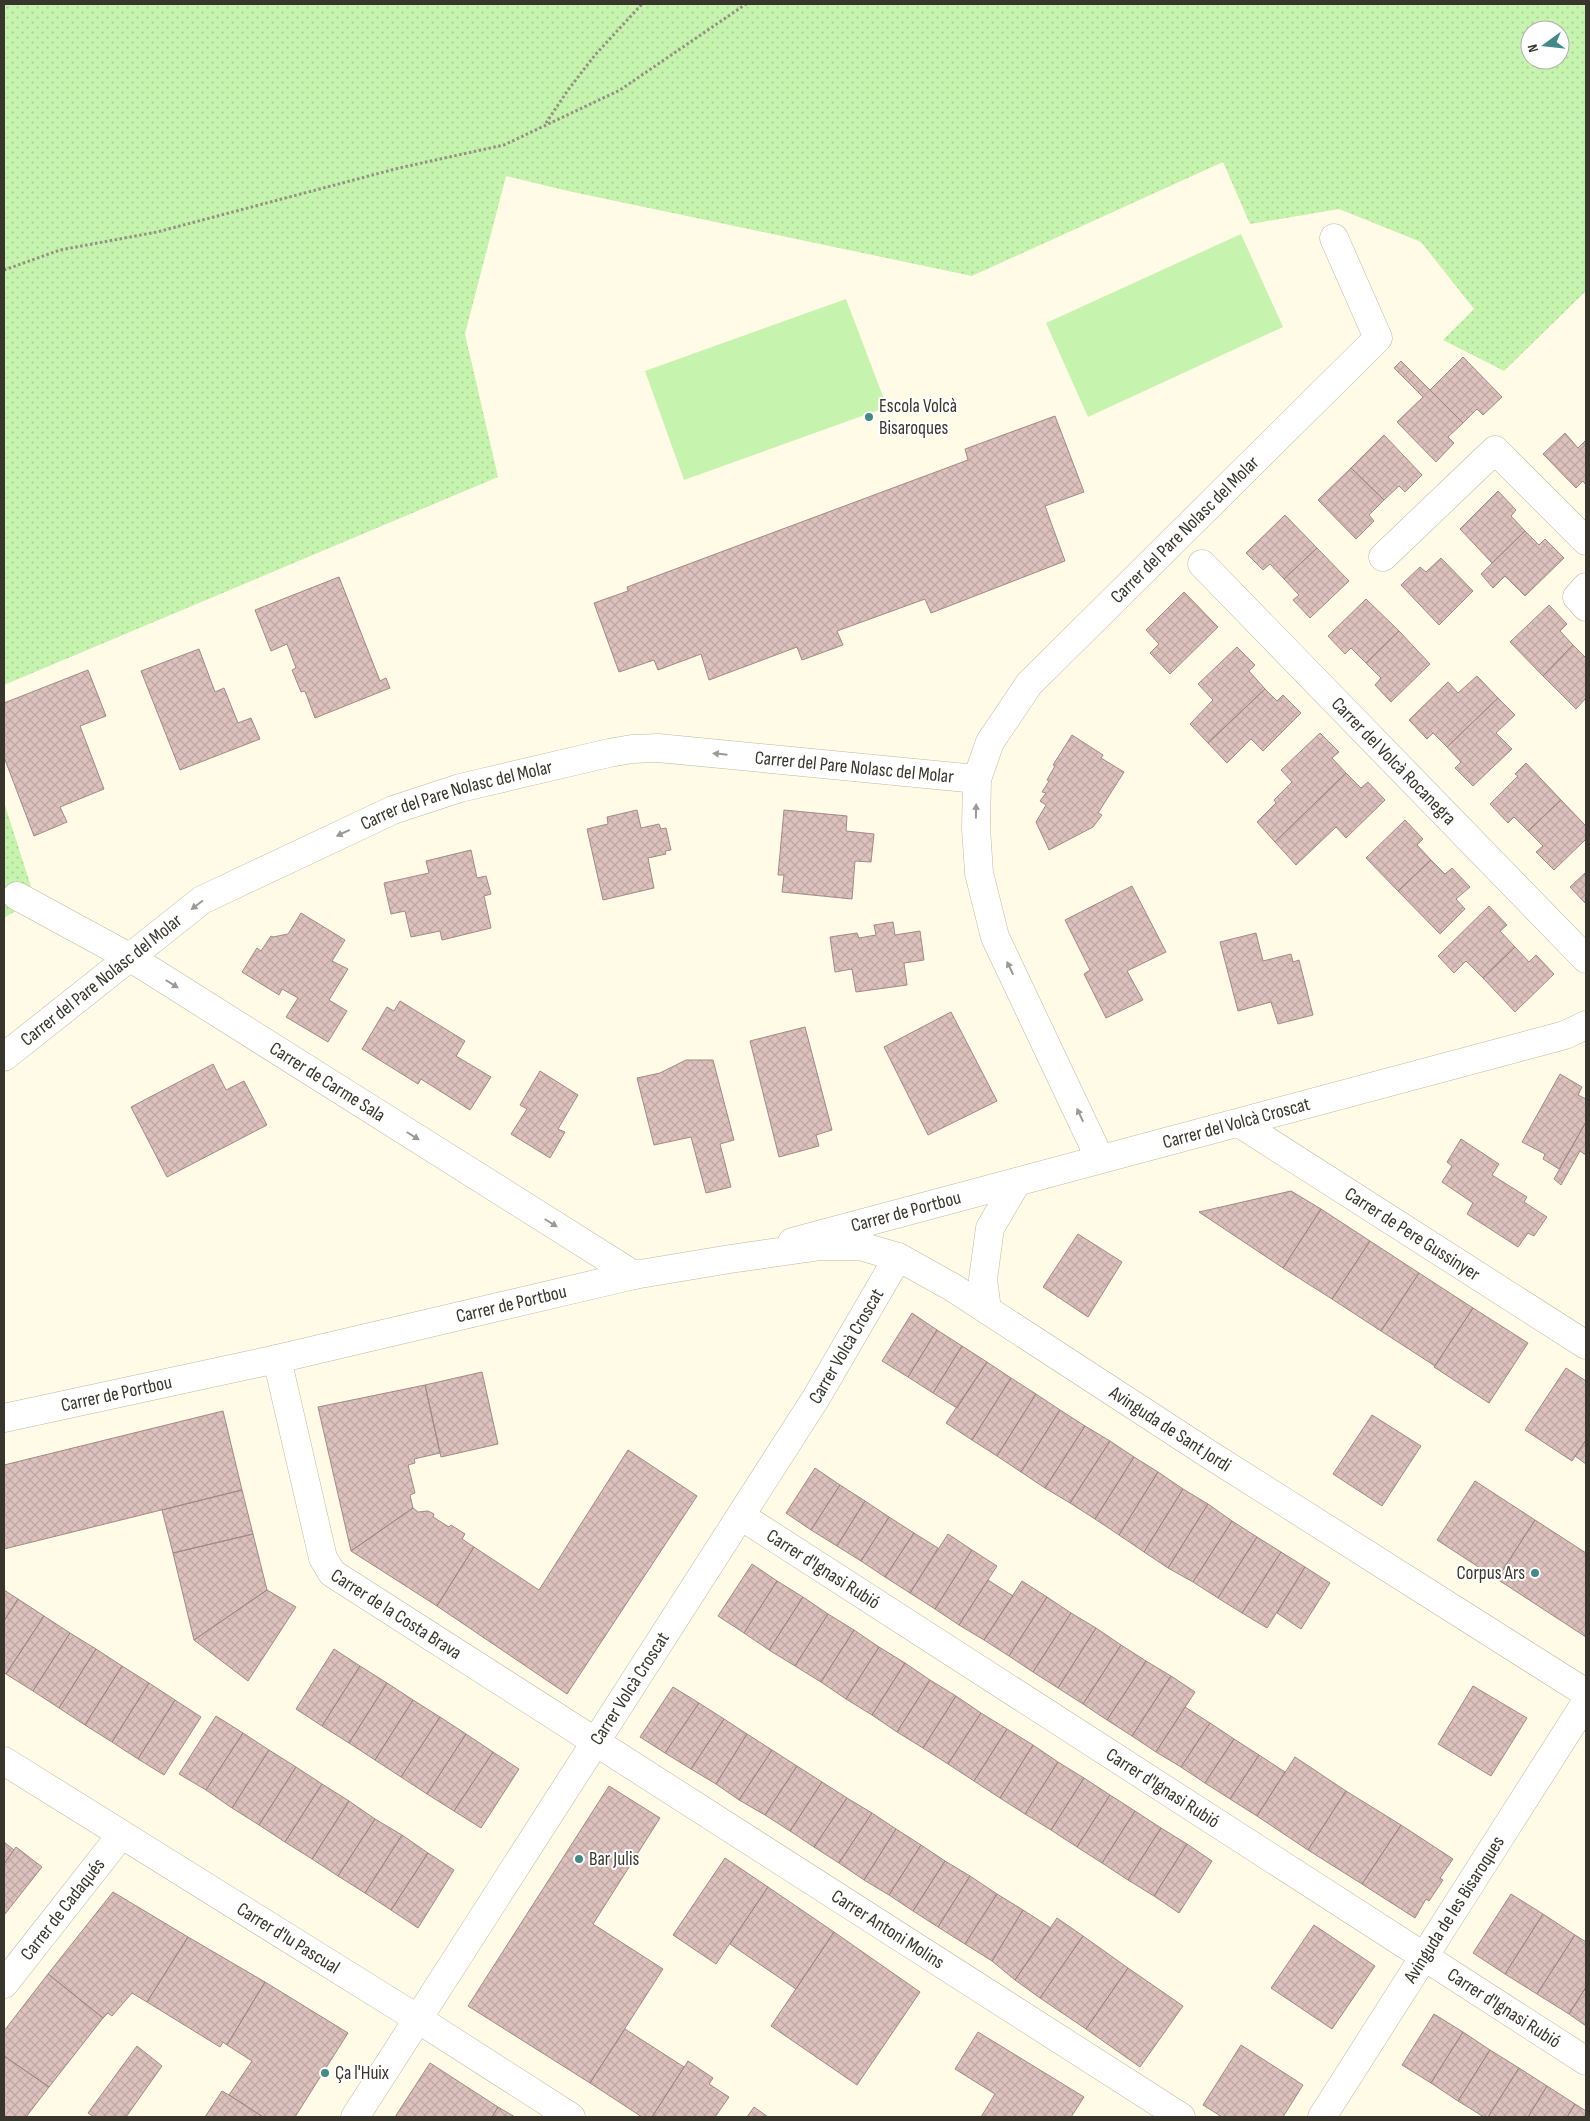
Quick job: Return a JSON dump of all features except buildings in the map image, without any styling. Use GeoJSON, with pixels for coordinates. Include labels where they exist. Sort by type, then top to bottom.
{"type":"FeatureCollection","features":[{"type":"Feature","properties":{"kind":"street","name":"Carrer del Pare Nolasc del Molar"},"geometry":{"type":"LineString","coordinates":[[1100,1159],[995,937],[979,873],[976,828],[977,779],[990,742],[1029,684],[1378,338],[1334,238]]}},
{"type":"Feature","properties":{"kind":"street"},"geometry":{"type":"LineString","coordinates":[[1383,556],[1495,450],[1586,541]]}},
{"type":"Feature","properties":{"kind":"street","name":"Carrer del Volcà Rocanegra"},"geometry":{"type":"LineString","coordinates":[[1202,564],[1586,959]]}},
{"type":"Feature","properties":{"kind":"street"},"geometry":{"type":"LineString","coordinates":[[1586,587],[1577,597],[1586,607]]}},
{"type":"Feature","properties":{"kind":"street","name":"Carrer del Pare Nolasc del Molar"},"geometry":{"type":"LineString","coordinates":[[4,1057],[202,900],[394,810],[460,788],[609,753],[632,749],[658,748],[977,779]]}},
{"type":"Feature","properties":{"kind":"street","name":"Carrer de Carme Sala"},"geometry":{"type":"LineString","coordinates":[[17,896],[131,958],[634,1275]]}},
{"type":"Feature","properties":{"kind":"street","name":"Carrer del Volcà Croscat"},"geometry":{"type":"LineString","coordinates":[[1017,1182],[1579,1036]]}},
{"type":"Feature","properties":{"kind":"street","name":"Carrer de Pere Gussinyer"},"geometry":{"type":"LineString","coordinates":[[1239,1123],[1586,1345]]}},
{"type":"Feature","properties":{"kind":"street"},"geometry":{"type":"LineString","coordinates":[[986,1310],[983,1279],[990,1228],[1017,1182]]}},
{"type":"Feature","properties":{"kind":"street","name":"Carrer de Portbou"},"geometry":{"type":"LineString","coordinates":[[4,1418],[277,1359],[634,1275],[730,1259],[1017,1182]]}},
{"type":"Feature","properties":{"kind":"street","name":"Avinguda de Sant Jordi"},"geometry":{"type":"LineString","coordinates":[[730,1259],[821,1246],[860,1246],[898,1257],[952,1287],[1215,1458],[1586,1693]]}},
{"type":"Feature","properties":{"kind":"street","name":"Carrer Volcà Croscat"},"geometry":{"type":"LineString","coordinates":[[355,2117],[816,1398],[898,1257]]}},
{"type":"Feature","properties":{"kind":"street","name":"Carrer de la Costa Brava"},"geometry":{"type":"LineString","coordinates":[[277,1359],[323,1558],[332,1573],[594,1742]]}},
{"type":"Feature","properties":{"kind":"street","name":"Carrer d'Ignasi Rubió"},"geometry":{"type":"LineString","coordinates":[[740,1516],[1586,2061]]}},
{"type":"Feature","properties":{"kind":"street","name":"Avinguda de les Bisaroques"},"geometry":{"type":"LineString","coordinates":[[1322,2117],[1586,1702]]}},
{"type":"Feature","properties":{"kind":"street","name":"Carrer Antoni Molins"},"geometry":{"type":"LineString","coordinates":[[594,1742],[1181,2117]]}},
{"type":"Feature","properties":{"kind":"street","name":"Carrer d'Iu Pascual"},"geometry":{"type":"LineString","coordinates":[[4,1761],[418,2019],[571,2117]]}},
{"type":"Feature","properties":{"kind":"street","name":"Carrer de Cadaqués"},"geometry":{"type":"LineString","coordinates":[[4,1984],[121,1835]]}},
{"type":"Feature","properties":{"kind":"path"},"geometry":{"type":"LineString","coordinates":[[546,124],[568,90],[595,55],[642,4]]}},
{"type":"Feature","properties":{"kind":"path"},"geometry":{"type":"LineString","coordinates":[[4,270],[60,250],[157,232],[399,168],[504,145],[620,90],[746,4]]}},
{"type":"Feature","properties":{"kind":"green space"},"geometry":{"type":"Polygon","coordinates":[[[4,4],[1586,4],[1586,291],[1504,371],[1443,340],[1474,309],[1421,242],[1339,209],[1250,224],[1223,162],[972,276],[568,191],[506,176],[465,334],[498,477],[4,685],[4,4]]]}},
{"type":"Feature","properties":{"kind":"green space"},"geometry":{"type":"Polygon","coordinates":[[[1241,234],[1283,327],[1088,417],[1046,323],[1241,234]]]}},
{"type":"Feature","properties":{"kind":"green space"},"geometry":{"type":"Polygon","coordinates":[[[846,299],[887,407],[684,480],[645,371],[846,299]]]}},
{"type":"Feature","properties":{"kind":"green space"},"geometry":{"type":"Polygon","coordinates":[[[4,802],[35,899],[4,918],[4,802]]]}},
{"type":"Feature","properties":{"kind":"place","name":"Escola Volcà Bisaroques"},"geometry":{"type":"Point","coordinates":[869,417]}},
{"type":"Feature","properties":{"kind":"place","name":"Corpus Ars"},"geometry":{"type":"Point","coordinates":[1535,1573]}},
{"type":"Feature","properties":{"kind":"place","name":"Bar Julis"},"geometry":{"type":"Point","coordinates":[579,1859]}},
{"type":"Feature","properties":{"kind":"place","name":"Ça l'Huix"},"geometry":{"type":"Point","coordinates":[325,2073]}}]}
